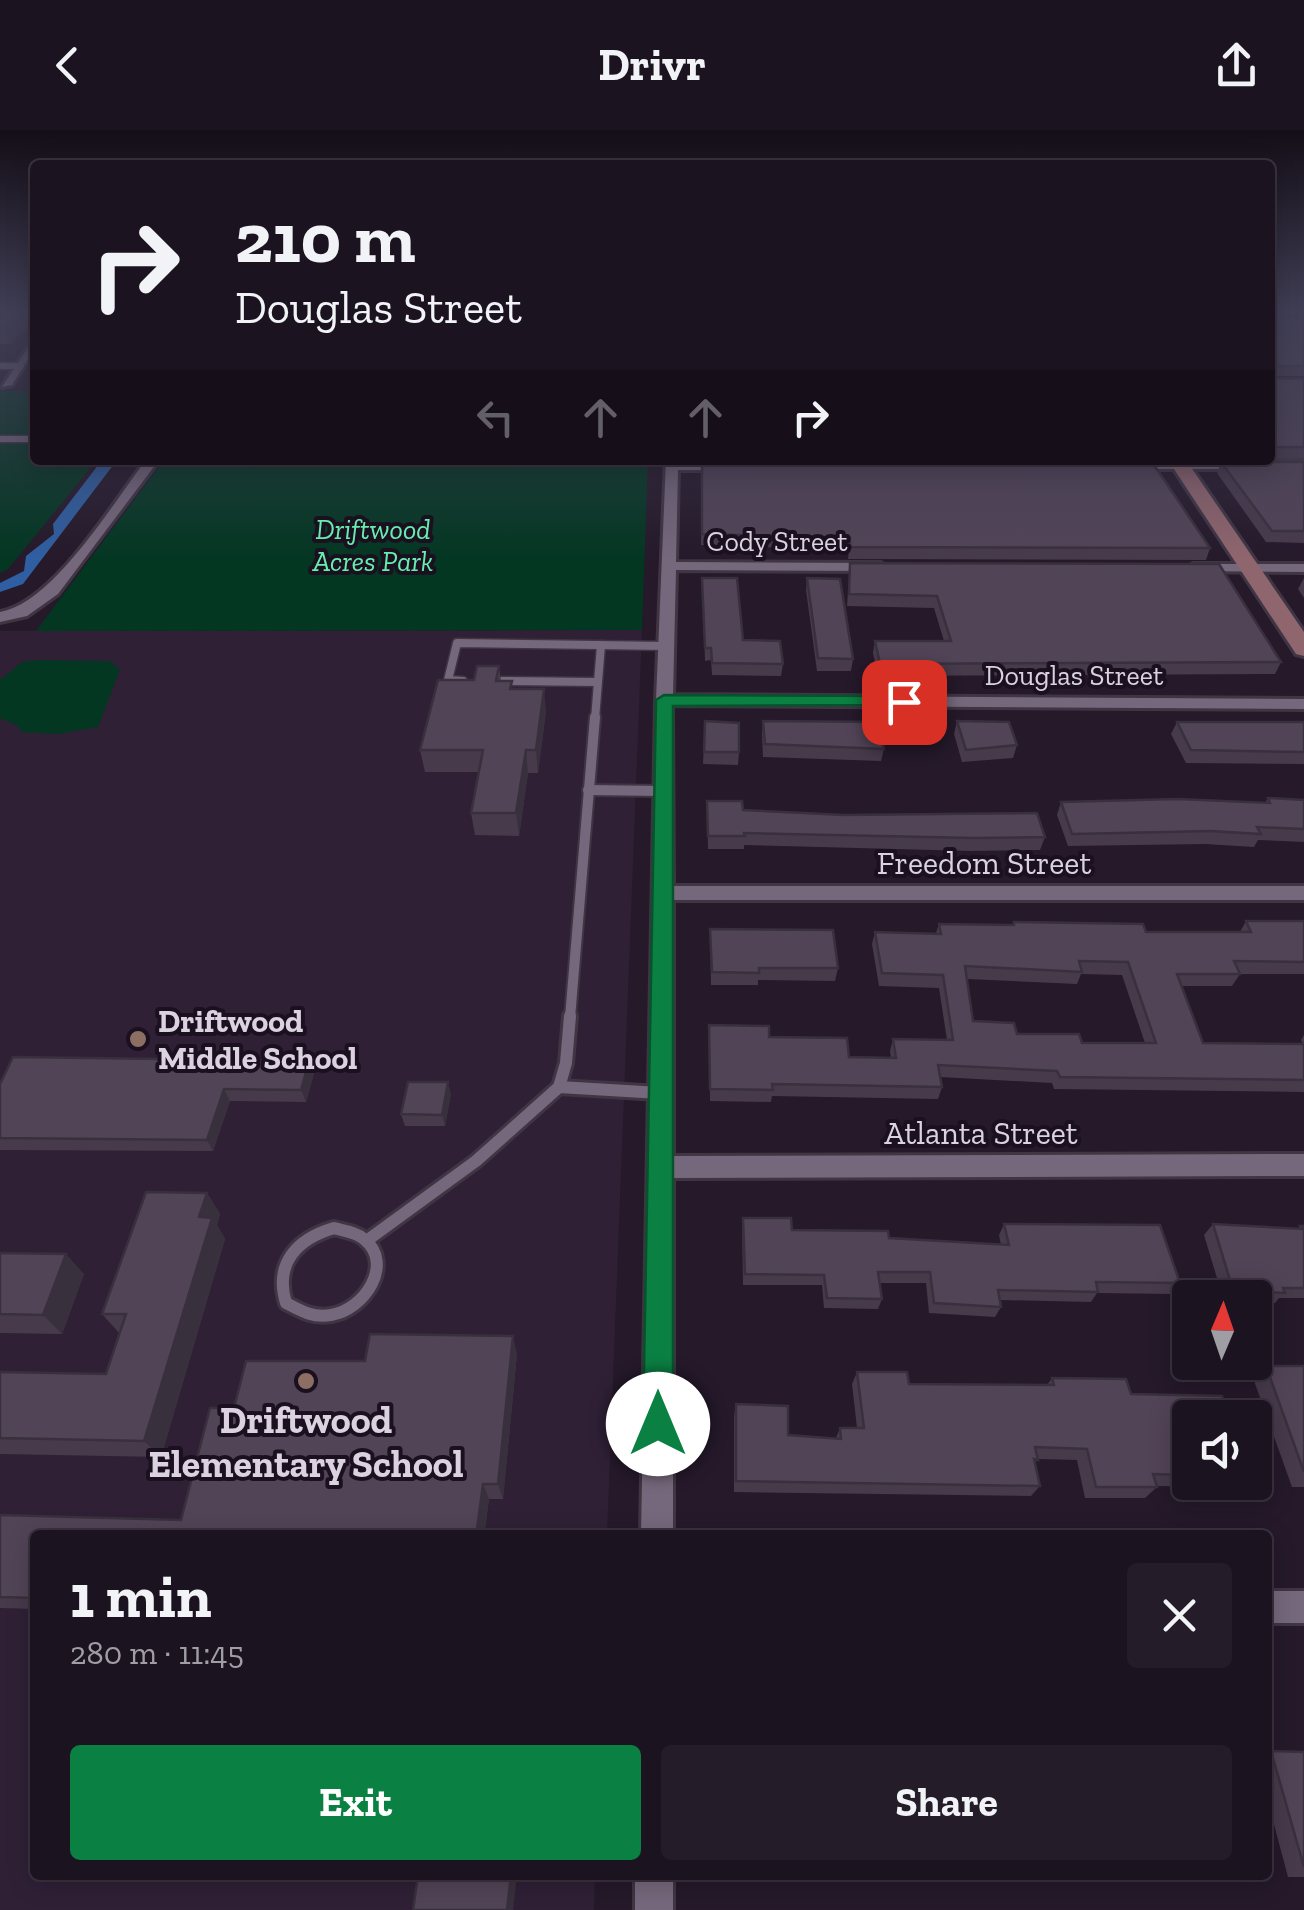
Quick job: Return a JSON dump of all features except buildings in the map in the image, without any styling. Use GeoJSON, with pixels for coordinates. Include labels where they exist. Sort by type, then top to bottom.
{"type":"FeatureCollection","features":[{"type":"Feature","properties":{"kind":"street"},"geometry":{"type":"LineString","coordinates":[[0,617],[22,613],[53,591],[150,465]]}},
{"type":"Feature","properties":{"kind":"street"},"geometry":{"type":"LineString","coordinates":[[657,1530],[664,700],[672,465]]}},
{"type":"Feature","properties":{"kind":"street"},"geometry":{"type":"LineString","coordinates":[[724,465],[750,466]]}},
{"type":"Feature","properties":{"kind":"street"},"geometry":{"type":"LineString","coordinates":[[1103,466],[1128,465]]}},
{"type":"Feature","properties":{"kind":"street"},"geometry":{"type":"LineString","coordinates":[[1180,465],[1304,649]]}},
{"type":"Feature","properties":{"kind":"street"},"geometry":{"type":"LineString","coordinates":[[1275,465],[1304,465]]}},
{"type":"Feature","properties":{"kind":"street","name":"Cody Street"},"geometry":{"type":"LineString","coordinates":[[671,566],[890,567]]}},
{"type":"Feature","properties":{"kind":"street"},"geometry":{"type":"LineString","coordinates":[[1170,568],[1304,568]]}},
{"type":"Feature","properties":{"kind":"street","name":"Douglas Street"},"geometry":{"type":"LineString","coordinates":[[664,700],[1304,704]]}},
{"type":"Feature","properties":{"kind":"street","name":"Freedom Street"},"geometry":{"type":"LineString","coordinates":[[663,893],[1304,894]]}},
{"type":"Feature","properties":{"kind":"street","name":"Atlanta Street"},"geometry":{"type":"LineString","coordinates":[[659,1167],[1304,1165]]}},
{"type":"Feature","properties":{"kind":"street"},"geometry":{"type":"LineString","coordinates":[[1272,1607],[1304,1607]]}},
{"type":"Feature","properties":{"kind":"street"},"geometry":{"type":"LineString","coordinates":[[654,1880],[654,1910]]}},
{"type":"Feature","properties":{"kind":"lane"},"geometry":{"type":"LineString","coordinates":[[0,438],[30,439]]}},
{"type":"Feature","properties":{"kind":"lane"},"geometry":{"type":"LineString","coordinates":[[466,681],[448,680],[457,643],[667,646]]}},
{"type":"Feature","properties":{"kind":"lane"},"geometry":{"type":"LineString","coordinates":[[369,1239],[476,1162],[559,1087],[566,1062],[602,645]]}},
{"type":"Feature","properties":{"kind":"lane"},"geometry":{"type":"LineString","coordinates":[[485,681],[597,682]]}},
{"type":"Feature","properties":{"kind":"lane"},"geometry":{"type":"LineString","coordinates":[[588,790],[664,790]]}},
{"type":"Feature","properties":{"kind":"lane"},"geometry":{"type":"LineString","coordinates":[[559,1087],[660,1093]]}},
{"type":"Feature","properties":{"kind":"lane"},"geometry":{"type":"LineString","coordinates":[[334,1228],[369,1239],[378,1256],[378,1270],[366,1296],[354,1306],[325,1317],[310,1316],[286,1303],[280,1276],[292,1249],[304,1239],[334,1228]]}},
{"type":"Feature","properties":{"kind":"shaded area"},"geometry":{"type":"Polygon","coordinates":[[[642,630],[607,1530],[30,1530],[30,1880],[595,1880],[594,1910],[0,1910],[0,631],[642,630]]]}},
{"type":"Feature","properties":{"kind":"green space"},"geometry":{"type":"Polygon","coordinates":[[[0,395],[30,395],[30,465],[93,465],[7,570],[0,573],[0,395]]]}},
{"type":"Feature","properties":{"kind":"green space","name":"Driftwood Acres Park"},"geometry":{"type":"Polygon","coordinates":[[[160,465],[648,465],[642,630],[36,631],[160,465]]]}},
{"type":"Feature","properties":{"kind":"green space"},"geometry":{"type":"Polygon","coordinates":[[[109,661],[120,669],[98,727],[58,734],[21,732],[18,726],[0,718],[0,680],[22,662],[109,661]]]}},
{"type":"Feature","properties":{"kind":"water"},"geometry":{"type":"Polygon","coordinates":[[[98,465],[113,465],[23,584],[0,592],[0,583],[24,571],[26,556],[54,534],[53,524],[98,465]]]}},
{"type":"Feature","properties":{"kind":"place","name":"Driftwood Middle School"},"geometry":{"type":"Point","coordinates":[138,1039]}},
{"type":"Feature","properties":{"kind":"place","name":"Driftwood Elementary School"},"geometry":{"type":"Point","coordinates":[306,1381]}},
{"type":"Feature","properties":{"kind":"route"},"geometry":{"type":"LineString","coordinates":[[658,1424],[664,700],[904,702]]}}]}
